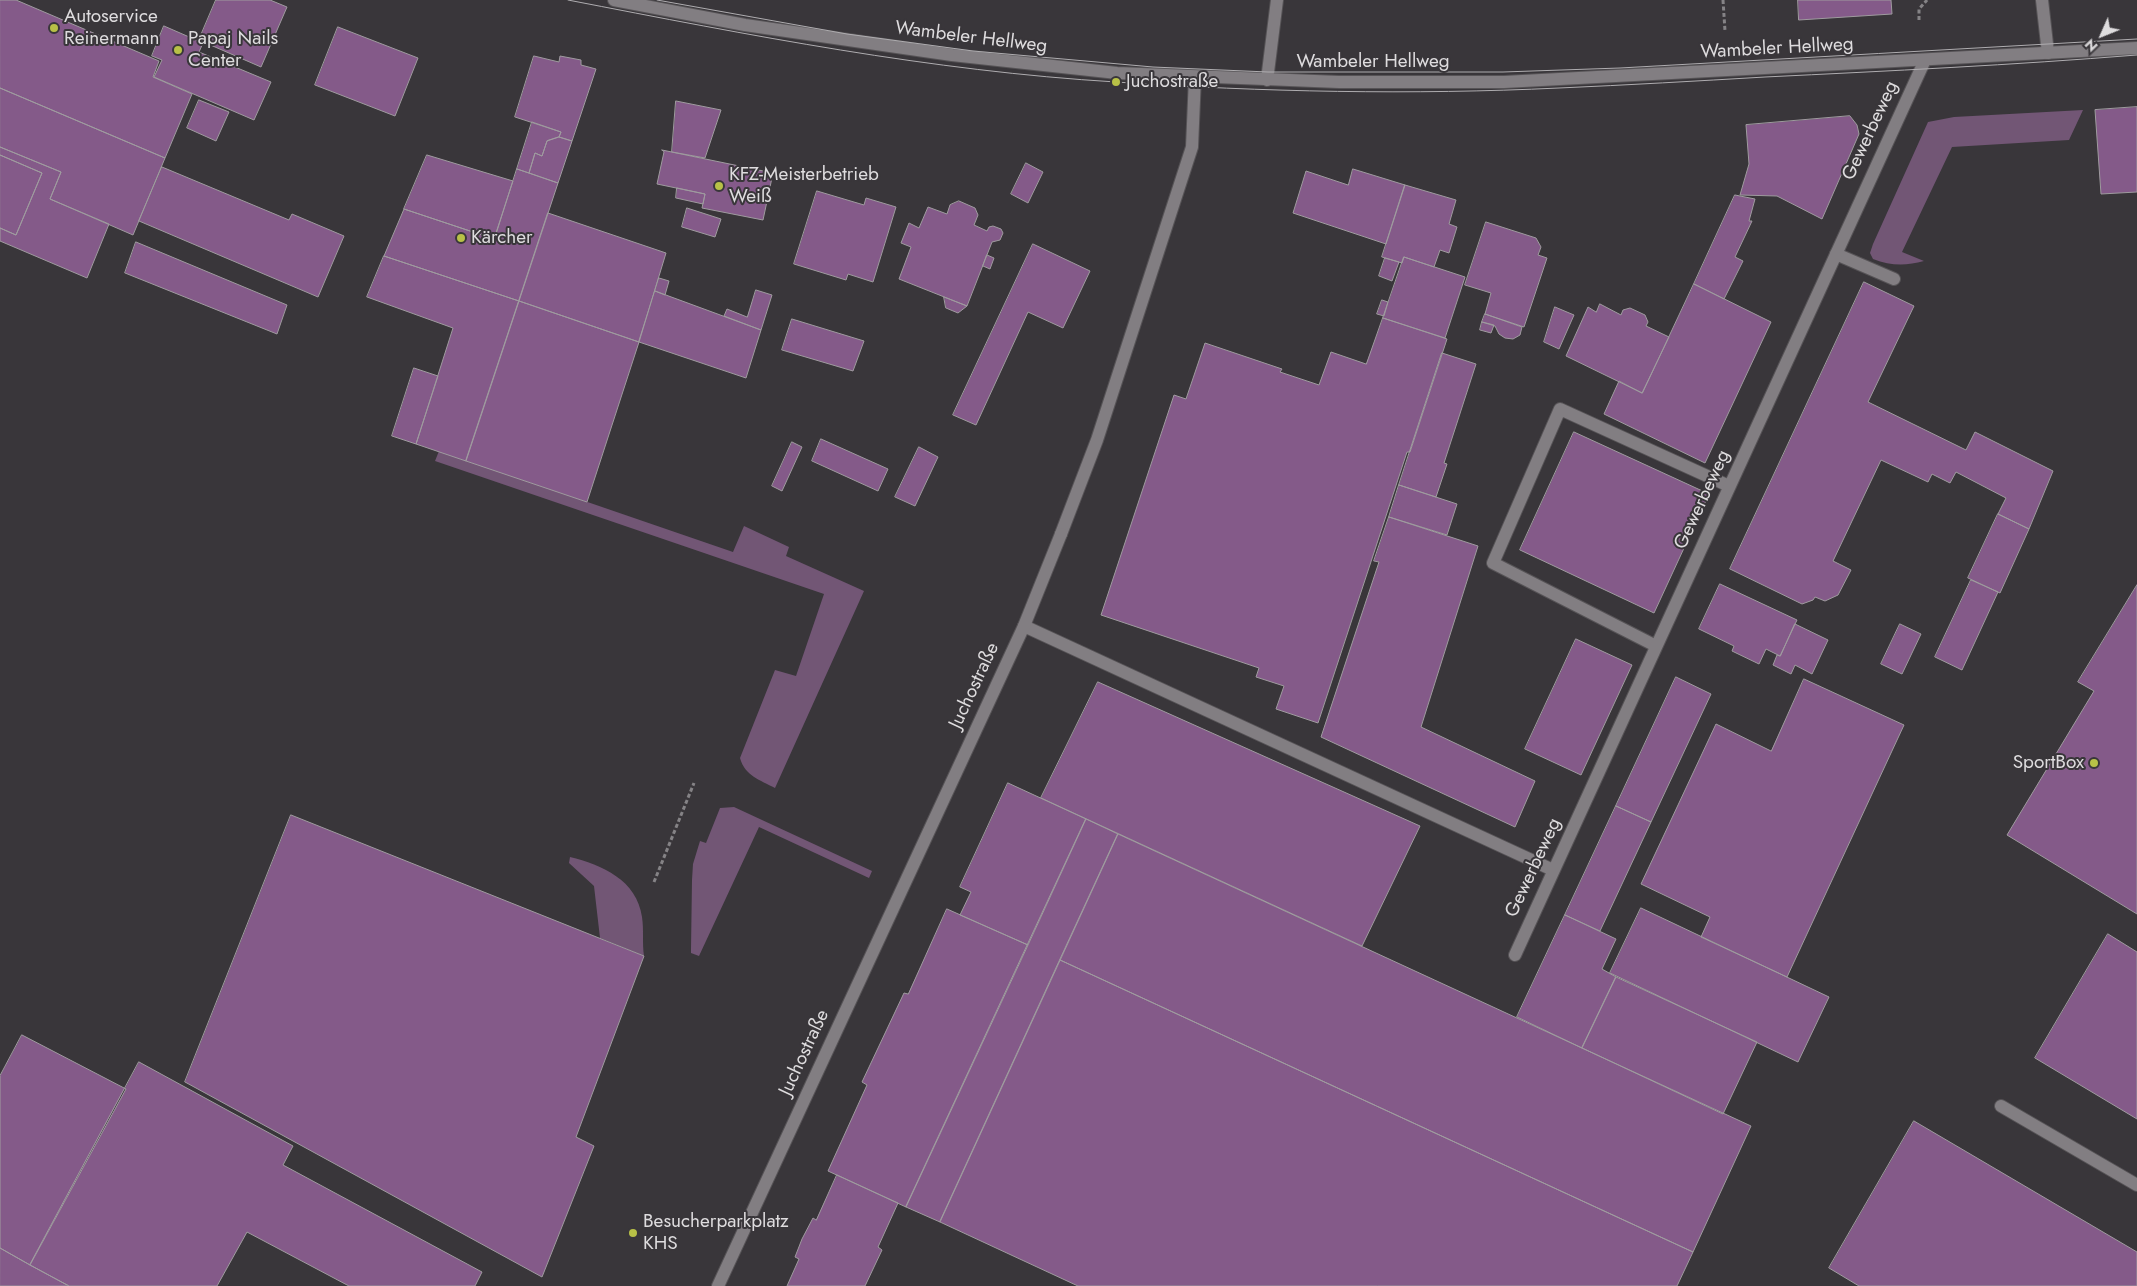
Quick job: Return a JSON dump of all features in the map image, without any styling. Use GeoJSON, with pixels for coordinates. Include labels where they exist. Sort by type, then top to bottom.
{"type":"FeatureCollection","features":[{"type":"Feature","properties":{"kind":"street","name":"Wambeler Hellweg"},"geometry":{"type":"LineString","coordinates":[[614,0],[745,25],[914,51],[1118,73],[1267,80],[1504,82],[2137,48]]}},
{"type":"Feature","properties":{"kind":"street"},"geometry":{"type":"LineString","coordinates":[[1267,80],[1276,0]]}},
{"type":"Feature","properties":{"kind":"street"},"geometry":{"type":"LineString","coordinates":[[2042,0],[2048,53]]}},
{"type":"Feature","properties":{"kind":"street","name":"Gewerbeweg"},"geometry":{"type":"LineString","coordinates":[[1514,955],[1925,60]]}},
{"type":"Feature","properties":{"kind":"street","name":"Juchostraße"},"geometry":{"type":"LineString","coordinates":[[718,1286],[1024,626],[1097,440],[1192,147],[1195,77]]}},
{"type":"Feature","properties":{"kind":"street"},"geometry":{"type":"LineString","coordinates":[[1836,254],[1894,279]]}},
{"type":"Feature","properties":{"kind":"street"},"geometry":{"type":"LineString","coordinates":[[1656,646],[1492,563],[1560,410],[1729,486]]}},
{"type":"Feature","properties":{"kind":"street"},"geometry":{"type":"LineString","coordinates":[[1024,626],[1553,870]]}},
{"type":"Feature","properties":{"kind":"street"},"geometry":{"type":"LineString","coordinates":[[2001,1106],[2137,1185]]}},
{"type":"Feature","properties":{"kind":"path"},"geometry":{"type":"LineString","coordinates":[[1723,0],[1725,31]]}},
{"type":"Feature","properties":{"kind":"path"},"geometry":{"type":"LineString","coordinates":[[1918,20],[1918,9],[1927,0]]}},
{"type":"Feature","properties":{"kind":"path"},"geometry":{"type":"LineString","coordinates":[[654,882],[694,783]]}},
{"type":"Feature","properties":{"kind":"shaded area"},"geometry":{"type":"Polygon","coordinates":[[[2083,110],[2069,140],[1952,147],[1902,252],[1924,261],[1898,264],[1873,259],[1870,253],[1873,244],[1928,122],[1954,117],[2083,110]]]}},
{"type":"Feature","properties":{"kind":"shaded area"},"geometry":{"type":"Polygon","coordinates":[[[439,451],[733,552],[744,526],[789,547],[786,556],[864,591],[775,788],[749,773],[740,758],[775,670],[796,676],[824,594],[435,461],[439,451]]]}},
{"type":"Feature","properties":{"kind":"shaded area"},"geometry":{"type":"Polygon","coordinates":[[[734,807],[872,871],[869,878],[759,827],[699,956],[691,953],[693,864],[700,841],[706,843],[720,808],[734,807]]]}},
{"type":"Feature","properties":{"kind":"shaded area"},"geometry":{"type":"Polygon","coordinates":[[[570,857],[606,870],[616,876],[633,893],[639,904],[642,917],[644,956],[600,938],[594,886],[569,863],[570,857]]]}},
{"type":"Feature","properties":{"kind":"building"},"geometry":{"type":"Polygon","coordinates":[[[0,0],[16,0],[159,61],[153,77],[192,94],[165,158],[0,88],[0,0]]]}},
{"type":"Feature","properties":{"kind":"building"},"geometry":{"type":"Polygon","coordinates":[[[216,0],[270,0],[287,7],[261,67],[199,40],[216,0]]]}},
{"type":"Feature","properties":{"kind":"building"},"geometry":{"type":"Polygon","coordinates":[[[1798,0],[1891,0],[1892,14],[1799,20],[1798,0]]]}},
{"type":"Feature","properties":{"kind":"building"},"geometry":{"type":"Polygon","coordinates":[[[164,26],[203,43],[199,52],[271,82],[254,120],[154,77],[162,60],[152,56],[164,26]]]}},
{"type":"Feature","properties":{"kind":"building"},"geometry":{"type":"Polygon","coordinates":[[[338,27],[418,58],[395,116],[315,85],[338,27]]]}},
{"type":"Feature","properties":{"kind":"building"},"geometry":{"type":"Polygon","coordinates":[[[534,56],[559,62],[560,56],[581,60],[581,65],[596,69],[572,141],[559,137],[561,132],[515,117],[534,56]]]}},
{"type":"Feature","properties":{"kind":"building"},"geometry":{"type":"Polygon","coordinates":[[[0,88],[165,158],[133,235],[50,199],[61,172],[0,147],[0,88]]]}},
{"type":"Feature","properties":{"kind":"building"},"geometry":{"type":"Polygon","coordinates":[[[199,100],[229,112],[216,141],[187,128],[199,100]]]}},
{"type":"Feature","properties":{"kind":"building"},"geometry":{"type":"Polygon","coordinates":[[[676,101],[721,110],[705,158],[672,152],[676,101]]]}},
{"type":"Feature","properties":{"kind":"building"},"geometry":{"type":"Polygon","coordinates":[[[2137,107],[2137,192],[2101,194],[2095,110],[2137,107]]]}},
{"type":"Feature","properties":{"kind":"building"},"geometry":{"type":"Polygon","coordinates":[[[1850,116],[1857,125],[1859,134],[1822,219],[1777,196],[1740,195],[1749,164],[1746,125],[1850,116]]]}},
{"type":"Feature","properties":{"kind":"building"},"geometry":{"type":"Polygon","coordinates":[[[532,122],[561,132],[559,137],[547,141],[542,156],[535,153],[529,173],[517,169],[532,122]]]}},
{"type":"Feature","properties":{"kind":"building"},"geometry":{"type":"Polygon","coordinates":[[[559,137],[572,141],[558,183],[529,173],[535,153],[542,156],[547,141],[559,137]]]}},
{"type":"Feature","properties":{"kind":"building"},"geometry":{"type":"Polygon","coordinates":[[[0,147],[61,172],[50,199],[109,224],[87,278],[0,241],[0,228],[16,235],[42,173],[0,155],[0,147]]]}},
{"type":"Feature","properties":{"kind":"building","name":"KFZ-Meisterbetrieb Weiß"},"geometry":{"type":"Polygon","coordinates":[[[662,150],[773,173],[763,220],[702,208],[705,194],[657,184],[664,152],[662,150]]]}},
{"type":"Feature","properties":{"kind":"building"},"geometry":{"type":"Polygon","coordinates":[[[0,155],[42,173],[16,235],[0,228],[0,155]]]}},
{"type":"Feature","properties":{"kind":"building"},"geometry":{"type":"Polygon","coordinates":[[[427,155],[513,181],[494,239],[404,209],[427,155]]]}},
{"type":"Feature","properties":{"kind":"building"},"geometry":{"type":"Polygon","coordinates":[[[1026,163],[1043,172],[1028,203],[1011,194],[1026,163]]]}},
{"type":"Feature","properties":{"kind":"building"},"geometry":{"type":"Polygon","coordinates":[[[162,167],[289,220],[292,214],[344,236],[318,297],[139,221],[162,167]]]}},
{"type":"Feature","properties":{"kind":"building"},"geometry":{"type":"Polygon","coordinates":[[[517,169],[558,183],[519,301],[384,256],[404,209],[494,239],[517,169]]]}},
{"type":"Feature","properties":{"kind":"building"},"geometry":{"type":"Polygon","coordinates":[[[1353,169],[1405,185],[1386,244],[1293,213],[1306,171],[1348,185],[1353,169]]]}},
{"type":"Feature","properties":{"kind":"building"},"geometry":{"type":"Polygon","coordinates":[[[1405,185],[1456,200],[1449,224],[1457,227],[1449,253],[1440,250],[1434,267],[1404,257],[1402,263],[1382,257],[1405,185]]]}},
{"type":"Feature","properties":{"kind":"building"},"geometry":{"type":"Polygon","coordinates":[[[677,188],[705,194],[703,204],[676,198],[677,188]]]}},
{"type":"Feature","properties":{"kind":"building"},"geometry":{"type":"Polygon","coordinates":[[[817,191],[864,205],[866,198],[896,207],[873,282],[848,274],[846,280],[794,264],[817,191]]]}},
{"type":"Feature","properties":{"kind":"building"},"geometry":{"type":"Polygon","coordinates":[[[1735,195],[1755,199],[1749,221],[1752,221],[1735,257],[1743,261],[1724,299],[1694,284],[1735,195]]]}},
{"type":"Feature","properties":{"kind":"building"},"geometry":{"type":"Polygon","coordinates":[[[959,201],[975,208],[978,215],[974,225],[987,231],[989,227],[993,226],[1001,229],[1003,233],[1000,240],[992,242],[967,306],[899,279],[911,247],[901,243],[909,223],[919,228],[928,207],[947,214],[950,205],[959,201]]]}},
{"type":"Feature","properties":{"kind":"building"},"geometry":{"type":"Polygon","coordinates":[[[687,208],[721,219],[715,237],[682,227],[687,208]]]}},
{"type":"Feature","properties":{"kind":"building"},"geometry":{"type":"Polygon","coordinates":[[[548,213],[666,253],[639,342],[519,301],[548,213]]]}},
{"type":"Feature","properties":{"kind":"building"},"geometry":{"type":"Polygon","coordinates":[[[1486,222],[1536,238],[1541,247],[1538,255],[1547,258],[1524,327],[1485,314],[1491,293],[1465,285],[1486,222]]]}},
{"type":"Feature","properties":{"kind":"building"},"geometry":{"type":"Polygon","coordinates":[[[136,242],[287,305],[277,334],[125,273],[136,242]]]}},
{"type":"Feature","properties":{"kind":"building"},"geometry":{"type":"Polygon","coordinates":[[[1033,244],[1090,271],[1063,328],[1028,312],[976,425],[953,415],[1033,244]]]}},
{"type":"Feature","properties":{"kind":"building"},"geometry":{"type":"Polygon","coordinates":[[[987,255],[994,258],[990,269],[983,266],[987,255]]]}},
{"type":"Feature","properties":{"kind":"building"},"geometry":{"type":"Polygon","coordinates":[[[384,256],[519,301],[466,461],[416,444],[453,328],[367,297],[384,256]]]}},
{"type":"Feature","properties":{"kind":"building"},"geometry":{"type":"Polygon","coordinates":[[[1404,257],[1465,277],[1445,338],[1383,318],[1404,257]]]}},
{"type":"Feature","properties":{"kind":"building"},"geometry":{"type":"Polygon","coordinates":[[[1385,258],[1399,262],[1392,281],[1379,276],[1385,258]]]}},
{"type":"Feature","properties":{"kind":"building"},"geometry":{"type":"Polygon","coordinates":[[[659,278],[669,281],[665,295],[655,291],[659,278]]]}},
{"type":"Feature","properties":{"kind":"building"},"geometry":{"type":"Polygon","coordinates":[[[1864,282],[1914,306],[1868,402],[1966,450],[1975,432],[2053,471],[2029,529],[1998,514],[2006,498],[1956,472],[1950,483],[1932,474],[1928,482],[1881,460],[1833,561],[1851,570],[1838,595],[1825,601],[1815,597],[1813,600],[1802,604],[1730,569],[1864,282]]]}},
{"type":"Feature","properties":{"kind":"building"},"geometry":{"type":"Polygon","coordinates":[[[1694,284],[1771,322],[1705,463],[1604,414],[1619,381],[1642,393],[1694,284]]]}},
{"type":"Feature","properties":{"kind":"building"},"geometry":{"type":"Polygon","coordinates":[[[756,290],[772,295],[761,330],[724,316],[727,309],[747,317],[756,290]]]}},
{"type":"Feature","properties":{"kind":"building"},"geometry":{"type":"Polygon","coordinates":[[[655,291],[761,330],[746,378],[639,342],[655,291]]]}},
{"type":"Feature","properties":{"kind":"building"},"geometry":{"type":"Polygon","coordinates":[[[944,297],[967,306],[958,313],[946,308],[944,297]]]}},
{"type":"Feature","properties":{"kind":"building"},"geometry":{"type":"Polygon","coordinates":[[[1382,300],[1388,302],[1384,316],[1377,314],[1382,300]]]}},
{"type":"Feature","properties":{"kind":"building"},"geometry":{"type":"Polygon","coordinates":[[[519,301],[639,342],[587,502],[466,461],[519,301]]]}},
{"type":"Feature","properties":{"kind":"building"},"geometry":{"type":"Polygon","coordinates":[[[1600,304],[1621,315],[1623,310],[1630,308],[1645,315],[1648,322],[1646,326],[1669,337],[1642,393],[1566,356],[1588,307],[1596,312],[1600,304]]]}},
{"type":"Feature","properties":{"kind":"building"},"geometry":{"type":"Polygon","coordinates":[[[1555,307],[1574,315],[1559,349],[1544,342],[1555,307]]]}},
{"type":"Feature","properties":{"kind":"building"},"geometry":{"type":"Polygon","coordinates":[[[1485,314],[1522,327],[1520,335],[1513,339],[1505,338],[1499,334],[1495,326],[1482,322],[1485,314]]]}},
{"type":"Feature","properties":{"kind":"building"},"geometry":{"type":"Polygon","coordinates":[[[1383,318],[1447,339],[1410,452],[1407,452],[1318,723],[1276,709],[1284,686],[1256,677],[1259,668],[1101,615],[1174,395],[1186,399],[1205,343],[1282,369],[1280,372],[1319,385],[1331,352],[1366,364],[1383,318]]]}},
{"type":"Feature","properties":{"kind":"building"},"geometry":{"type":"Polygon","coordinates":[[[792,319],[864,341],[853,371],[782,350],[792,319]]]}},
{"type":"Feature","properties":{"kind":"building"},"geometry":{"type":"Polygon","coordinates":[[[1482,322],[1494,325],[1491,333],[1480,330],[1482,322]]]}},
{"type":"Feature","properties":{"kind":"building"},"geometry":{"type":"Polygon","coordinates":[[[1442,353],[1476,364],[1444,463],[1447,464],[1436,497],[1399,485],[1442,353]]]}},
{"type":"Feature","properties":{"kind":"building"},"geometry":{"type":"Polygon","coordinates":[[[414,368],[438,376],[416,444],[392,436],[414,368]]]}},
{"type":"Feature","properties":{"kind":"building"},"geometry":{"type":"Polygon","coordinates":[[[1574,432],[1709,494],[1654,613],[1520,550],[1574,432]]]}},
{"type":"Feature","properties":{"kind":"building"},"geometry":{"type":"Polygon","coordinates":[[[821,439],[888,469],[878,491],[812,461],[821,439]]]}},
{"type":"Feature","properties":{"kind":"building"},"geometry":{"type":"Polygon","coordinates":[[[792,442],[802,447],[782,491],[772,486],[792,442]]]}},
{"type":"Feature","properties":{"kind":"building"},"geometry":{"type":"Polygon","coordinates":[[[919,447],[938,457],[915,506],[895,497],[919,447]]]}},
{"type":"Feature","properties":{"kind":"building"},"geometry":{"type":"Polygon","coordinates":[[[1399,485],[1457,504],[1447,535],[1389,517],[1399,485]]]}},
{"type":"Feature","properties":{"kind":"building"},"geometry":{"type":"Polygon","coordinates":[[[1998,514],[2029,529],[2000,593],[1968,578],[1998,514]]]}},
{"type":"Feature","properties":{"kind":"building"},"geometry":{"type":"Polygon","coordinates":[[[1389,517],[1478,546],[1421,727],[1535,781],[1515,827],[1321,737],[1379,562],[1374,561],[1389,517]]]}},
{"type":"Feature","properties":{"kind":"building"},"geometry":{"type":"Polygon","coordinates":[[[1971,580],[1998,592],[1962,670],[1935,657],[1971,580]]]}},
{"type":"Feature","properties":{"kind":"building"},"geometry":{"type":"Polygon","coordinates":[[[1720,584],[1797,620],[1780,656],[1766,649],[1759,664],[1732,651],[1734,646],[1699,629],[1720,584]]]}},
{"type":"Feature","properties":{"kind":"building","name":"SportBox"},"geometry":{"type":"Polygon","coordinates":[[[2137,585],[2137,914],[2007,835],[2094,691],[2078,682],[2137,585]]]}},
{"type":"Feature","properties":{"kind":"building"},"geometry":{"type":"Polygon","coordinates":[[[1795,624],[1828,640],[1812,674],[1795,665],[1791,674],[1773,665],[1777,655],[1780,656],[1795,624]]]}},
{"type":"Feature","properties":{"kind":"building"},"geometry":{"type":"Polygon","coordinates":[[[1900,624],[1921,634],[1902,674],[1881,664],[1900,624]]]}},
{"type":"Feature","properties":{"kind":"building"},"geometry":{"type":"Polygon","coordinates":[[[1576,639],[1632,665],[1581,775],[1525,749],[1576,639]]]}},
{"type":"Feature","properties":{"kind":"building"},"geometry":{"type":"Polygon","coordinates":[[[1676,677],[1711,694],[1651,822],[1616,806],[1676,677]]]}},
{"type":"Feature","properties":{"kind":"building"},"geometry":{"type":"Polygon","coordinates":[[[1804,679],[1904,725],[1787,977],[1701,937],[1710,917],[1641,884],[1716,724],[1771,751],[1804,679]]]}},
{"type":"Feature","properties":{"kind":"building"},"geometry":{"type":"Polygon","coordinates":[[[1098,682],[1420,826],[1362,946],[1041,798],[1098,682]]]}},
{"type":"Feature","properties":{"kind":"building"},"geometry":{"type":"Polygon","coordinates":[[[1008,783],[1086,819],[1028,945],[960,915],[971,892],[960,887],[1008,783]]]}},
{"type":"Feature","properties":{"kind":"building"},"geometry":{"type":"Polygon","coordinates":[[[1616,806],[1651,822],[1600,931],[1565,915],[1616,806]]]}},
{"type":"Feature","properties":{"kind":"building"},"geometry":{"type":"Polygon","coordinates":[[[291,815],[644,956],[576,1137],[594,1146],[542,1277],[185,1082],[291,815]]]}},
{"type":"Feature","properties":{"kind":"building"},"geometry":{"type":"Polygon","coordinates":[[[1086,819],[1118,834],[940,1222],[906,1207],[1086,819]]]}},
{"type":"Feature","properties":{"kind":"building"},"geometry":{"type":"Polygon","coordinates":[[[1118,834],[1751,1126],[1693,1252],[1060,960],[1118,834]]]}},
{"type":"Feature","properties":{"kind":"building"},"geometry":{"type":"Polygon","coordinates":[[[1641,908],[1829,997],[1798,1062],[1610,973],[1641,908]]]}},
{"type":"Feature","properties":{"kind":"building"},"geometry":{"type":"Polygon","coordinates":[[[947,909],[1028,945],[906,1207],[828,1171],[867,1085],[862,1082],[904,993],[908,994],[947,909]]]}},
{"type":"Feature","properties":{"kind":"building"},"geometry":{"type":"Polygon","coordinates":[[[1565,915],[1616,939],[1602,969],[1616,977],[1582,1048],[1517,1017],[1565,915]]]}},
{"type":"Feature","properties":{"kind":"building"},"geometry":{"type":"Polygon","coordinates":[[[2108,934],[2137,952],[2137,1119],[2035,1058],[2108,934]]]}},
{"type":"Feature","properties":{"kind":"building"},"geometry":{"type":"Polygon","coordinates":[[[1060,960],[1693,1252],[1677,1286],[1078,1286],[940,1222],[1060,960]]]}},
{"type":"Feature","properties":{"kind":"building"},"geometry":{"type":"Polygon","coordinates":[[[1616,977],[1757,1042],[1723,1114],[1582,1048],[1616,977]]]}},
{"type":"Feature","properties":{"kind":"building"},"geometry":{"type":"Polygon","coordinates":[[[22,1035],[126,1089],[30,1265],[0,1248],[0,1076],[22,1035]]]}},
{"type":"Feature","properties":{"kind":"building"},"geometry":{"type":"Polygon","coordinates":[[[139,1062],[293,1146],[283,1165],[482,1272],[475,1286],[349,1286],[247,1232],[217,1286],[69,1286],[30,1265],[139,1062]]]}},
{"type":"Feature","properties":{"kind":"building"},"geometry":{"type":"Polygon","coordinates":[[[1914,1121],[2137,1252],[2137,1286],[1859,1286],[1829,1268],[1914,1121]]]}},
{"type":"Feature","properties":{"kind":"building"},"geometry":{"type":"Polygon","coordinates":[[[837,1175],[898,1203],[878,1247],[882,1250],[865,1286],[787,1286],[799,1259],[795,1257],[802,1239],[813,1218],[816,1220],[837,1175]]]}},
{"type":"Feature","properties":{"kind":"building"},"geometry":{"type":"Polygon","coordinates":[[[0,1248],[30,1265],[69,1286],[0,1286],[0,1248]]]}},
{"type":"Feature","properties":{"kind":"tram line"},"geometry":{"type":"LineString","coordinates":[[568,0],[840,50],[978,69],[1116,82],[1282,90],[1393,92],[1559,88],[1951,68],[2137,55]]}},
{"type":"Feature","properties":{"kind":"tram line"},"geometry":{"type":"LineString","coordinates":[[657,0],[847,34],[973,51],[1153,67],[1268,72],[1503,72],[1620,68],[2137,39]]}},
{"type":"Feature","properties":{"kind":"place","name":"Autoservice Reinermann"},"geometry":{"type":"Point","coordinates":[54,28]}},
{"type":"Feature","properties":{"kind":"place","name":"Papaj Nails Center"},"geometry":{"type":"Point","coordinates":[178,50]}},
{"type":"Feature","properties":{"kind":"place","name":"Juchostraße"},"geometry":{"type":"Point","coordinates":[1116,82]}},
{"type":"Feature","properties":{"kind":"place","name":"KFZ-Meisterbetrieb Weiß"},"geometry":{"type":"Point","coordinates":[719,186]}},
{"type":"Feature","properties":{"kind":"place","name":"Kärcher"},"geometry":{"type":"Point","coordinates":[461,238]}},
{"type":"Feature","properties":{"kind":"place","name":"SportBox"},"geometry":{"type":"Point","coordinates":[2094,763]}},
{"type":"Feature","properties":{"kind":"place","name":"Besucherparkplatz KHS"},"geometry":{"type":"Point","coordinates":[633,1233]}}]}
